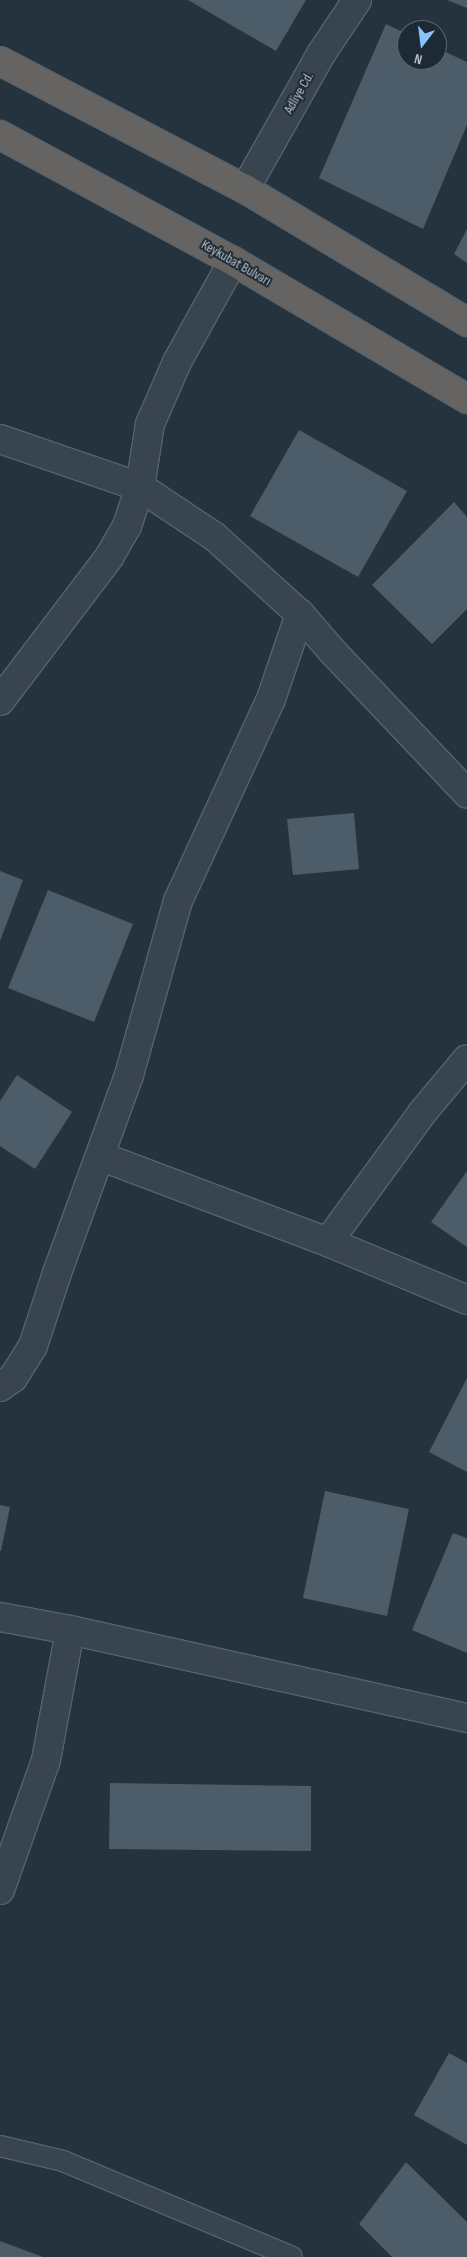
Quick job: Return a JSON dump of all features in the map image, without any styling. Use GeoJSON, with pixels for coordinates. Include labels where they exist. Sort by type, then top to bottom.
{"type":"FeatureCollection","features":[{"type":"Feature","properties":{"kind":"highway"},"geometry":{"type":"LineString","coordinates":[[0,60],[244,189],[467,322]]}},
{"type":"Feature","properties":{"kind":"highway","name":"Keykubat Bulvarı"},"geometry":{"type":"LineString","coordinates":[[0,136],[233,261],[467,399]]}},
{"type":"Feature","properties":{"kind":"street","name":"Adliye Cd."},"geometry":{"type":"LineString","coordinates":[[244,189],[321,54],[358,0]]}},
{"type":"Feature","properties":{"kind":"street"},"geometry":{"type":"LineString","coordinates":[[0,701],[110,556],[126,526],[140,487],[150,424],[177,362],[233,261]]}},
{"type":"Feature","properties":{"kind":"street"},"geometry":{"type":"LineString","coordinates":[[0,439],[140,487],[215,537],[300,614],[333,652],[467,793]]}},
{"type":"Feature","properties":{"kind":"street"},"geometry":{"type":"LineString","coordinates":[[0,1387],[13,1378],[33,1346],[56,1273],[129,1075],[178,901],[271,699],[300,614]]}},
{"type":"Feature","properties":{"kind":"street"},"geometry":{"type":"LineString","coordinates":[[328,1242],[422,1113],[467,1059]]}},
{"type":"Feature","properties":{"kind":"street"},"geometry":{"type":"LineString","coordinates":[[100,1156],[328,1242],[467,1300]]}},
{"type":"Feature","properties":{"kind":"street"},"geometry":{"type":"LineString","coordinates":[[0,1617],[70,1630],[467,1718]]}},
{"type":"Feature","properties":{"kind":"street"},"geometry":{"type":"LineString","coordinates":[[0,1890],[46,1760],[70,1630]]}},
{"type":"Feature","properties":{"kind":"lane"},"geometry":{"type":"LineString","coordinates":[[0,2146],[63,2160],[292,2257]]}},
{"type":"Feature","properties":{"kind":"building"},"geometry":{"type":"Polygon","coordinates":[[[188,0],[306,0],[276,51],[188,0]]]}},
{"type":"Feature","properties":{"kind":"building"},"geometry":{"type":"Polygon","coordinates":[[[447,0],[467,0],[467,8],[447,0]]]}},
{"type":"Feature","properties":{"kind":"building"},"geometry":{"type":"Polygon","coordinates":[[[386,24],[397,29],[397,70],[447,70],[447,53],[467,62],[467,125],[423,229],[319,178],[386,24]]]}},
{"type":"Feature","properties":{"kind":"building"},"geometry":{"type":"Polygon","coordinates":[[[467,229],[467,263],[454,254],[467,229]]]}},
{"type":"Feature","properties":{"kind":"building"},"geometry":{"type":"Polygon","coordinates":[[[299,430],[407,491],[358,577],[250,516],[299,430]]]}},
{"type":"Feature","properties":{"kind":"building"},"geometry":{"type":"Polygon","coordinates":[[[454,502],[467,517],[467,609],[432,644],[372,585],[454,502]]]}},
{"type":"Feature","properties":{"kind":"building"},"geometry":{"type":"Polygon","coordinates":[[[354,813],[359,869],[293,875],[287,819],[354,813]]]}},
{"type":"Feature","properties":{"kind":"building"},"geometry":{"type":"Polygon","coordinates":[[[0,871],[23,880],[0,941],[0,871]]]}},
{"type":"Feature","properties":{"kind":"building"},"geometry":{"type":"Polygon","coordinates":[[[48,890],[133,924],[94,1022],[8,988],[48,890]]]}},
{"type":"Feature","properties":{"kind":"building"},"geometry":{"type":"Polygon","coordinates":[[[17,1075],[72,1112],[35,1169],[0,1146],[0,1101],[17,1075]]]}},
{"type":"Feature","properties":{"kind":"building"},"geometry":{"type":"Polygon","coordinates":[[[467,1171],[467,1247],[431,1222],[467,1171]]]}},
{"type":"Feature","properties":{"kind":"building"},"geometry":{"type":"Polygon","coordinates":[[[467,1378],[467,1472],[429,1452],[467,1378]]]}},
{"type":"Feature","properties":{"kind":"building"},"geometry":{"type":"Polygon","coordinates":[[[325,1491],[409,1509],[387,1616],[303,1598],[325,1491]]]}},
{"type":"Feature","properties":{"kind":"building"},"geometry":{"type":"Polygon","coordinates":[[[0,1505],[10,1507],[1,1551],[0,1551],[0,1505]]]}},
{"type":"Feature","properties":{"kind":"building"},"geometry":{"type":"Polygon","coordinates":[[[453,1533],[467,1538],[467,1653],[412,1630],[453,1533]]]}},
{"type":"Feature","properties":{"kind":"building"},"geometry":{"type":"Polygon","coordinates":[[[110,1783],[311,1786],[311,1851],[109,1849],[110,1783]]]}},
{"type":"Feature","properties":{"kind":"building"},"geometry":{"type":"Polygon","coordinates":[[[449,2053],[467,2063],[467,2145],[414,2115],[449,2053]]]}},
{"type":"Feature","properties":{"kind":"building"},"geometry":{"type":"Polygon","coordinates":[[[406,2162],[467,2222],[467,2257],[392,2257],[359,2224],[406,2162]]]}},
{"type":"Feature","properties":{"kind":"building"},"geometry":{"type":"Polygon","coordinates":[[[0,2241],[43,2257],[0,2257],[0,2241]]]}}]}
